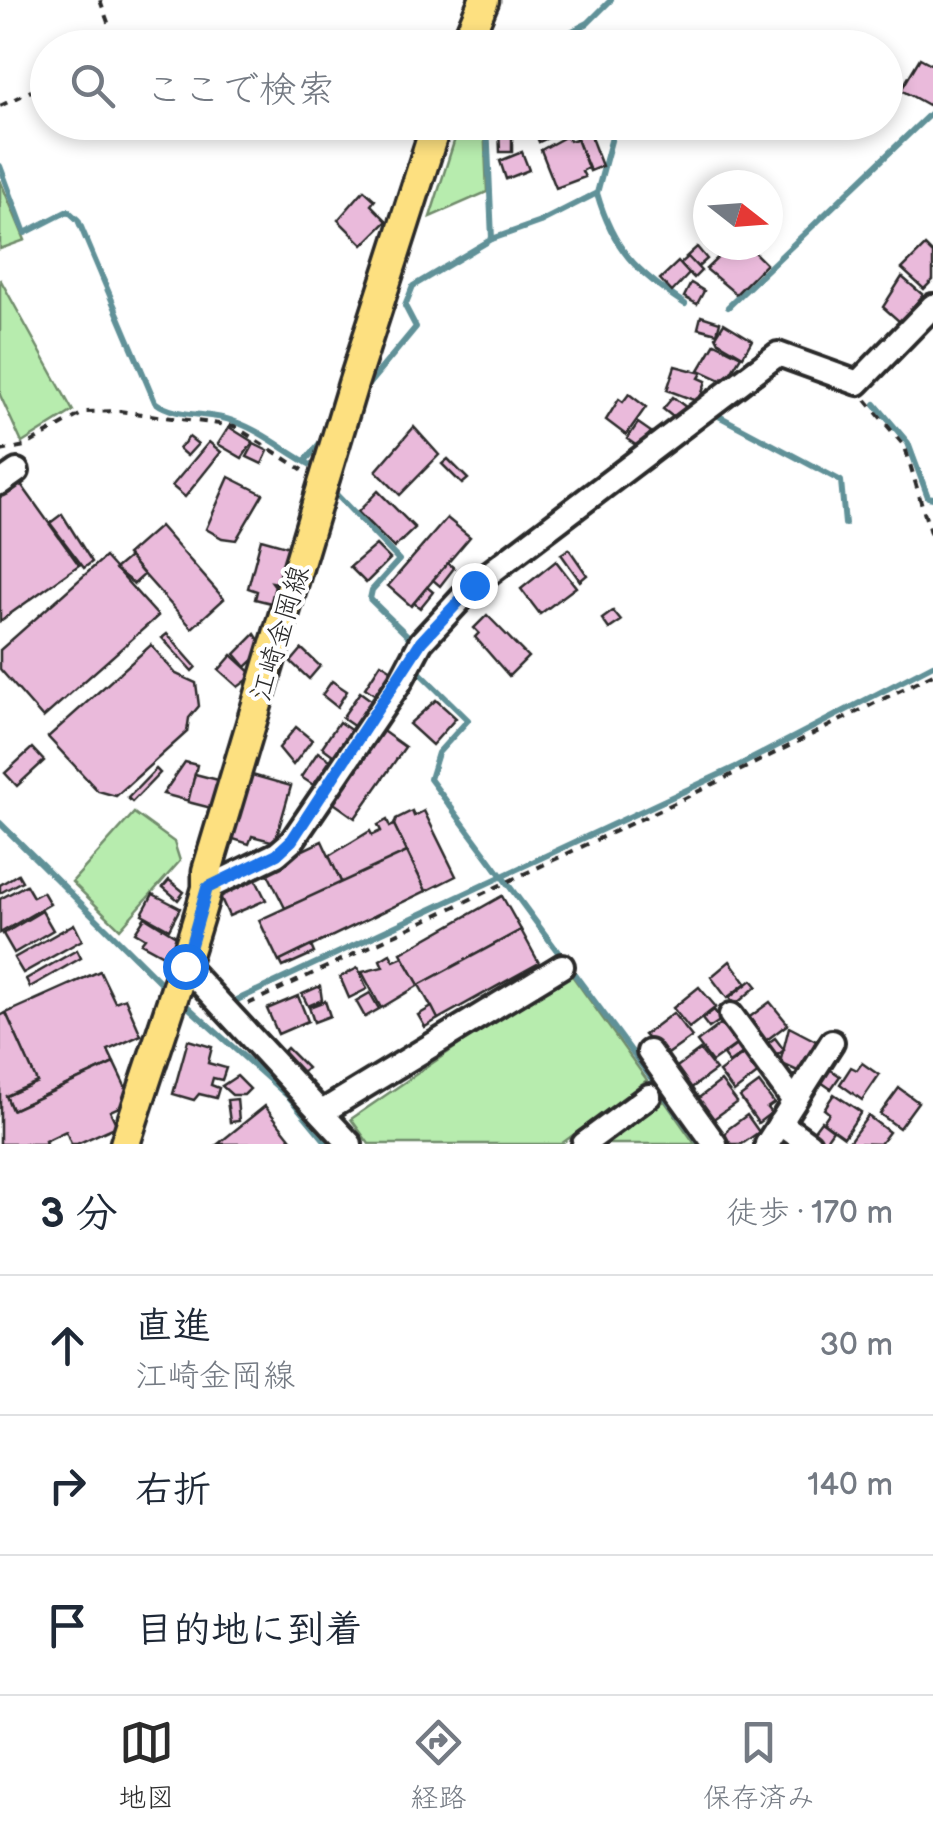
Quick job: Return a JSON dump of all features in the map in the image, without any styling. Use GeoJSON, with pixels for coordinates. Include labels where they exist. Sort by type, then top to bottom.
{"type":"FeatureCollection","features":[{"type":"Feature","properties":{"kind":"main road"},"geometry":{"type":"LineString","coordinates":[[472,30],[484,0]]}},
{"type":"Feature","properties":{"kind":"main road","name":"江崎金岡線"},"geometry":{"type":"LineString","coordinates":[[125,1144],[179,986],[207,888],[208,870],[323,484],[431,140]]}},
{"type":"Feature","properties":{"kind":"street"},"geometry":{"type":"LineString","coordinates":[[207,888],[277,854],[292,840],[421,642],[492,569],[778,354],[855,383],[933,306]]}},
{"type":"Feature","properties":{"kind":"street"},"geometry":{"type":"LineString","coordinates":[[322,1112],[562,966]]}},
{"type":"Feature","properties":{"kind":"street"},"geometry":{"type":"LineString","coordinates":[[179,986],[227,1012],[350,1144]]}},
{"type":"Feature","properties":{"kind":"street"},"geometry":{"type":"LineString","coordinates":[[730,1015],[794,1101]]}},
{"type":"Feature","properties":{"kind":"street"},"geometry":{"type":"LineString","coordinates":[[766,1144],[832,1042]]}},
{"type":"Feature","properties":{"kind":"street"},"geometry":{"type":"LineString","coordinates":[[649,1052],[715,1144]]}},
{"type":"Feature","properties":{"kind":"street"},"geometry":{"type":"LineString","coordinates":[[584,1144],[649,1096]]}},
{"type":"Feature","properties":{"kind":"street"},"geometry":{"type":"LineString","coordinates":[[780,1123],[810,1144]]}},
{"type":"Feature","properties":{"kind":"path"},"geometry":{"type":"LineString","coordinates":[[100,0],[110,30]]}},
{"type":"Feature","properties":{"kind":"path"},"geometry":{"type":"LineString","coordinates":[[0,106],[30,92]]}},
{"type":"Feature","properties":{"kind":"path"},"geometry":{"type":"LineString","coordinates":[[855,383],[905,447],[933,542]]}},
{"type":"Feature","properties":{"kind":"path"},"geometry":{"type":"LineString","coordinates":[[0,451],[25,446],[84,412],[119,411],[234,426],[323,484]]}},
{"type":"Feature","properties":{"kind":"path"},"geometry":{"type":"LineString","coordinates":[[227,1012],[933,674]]}},
{"type":"Feature","properties":{"kind":"green space"},"geometry":{"type":"Polygon","coordinates":[[[455,140],[485,140],[487,192],[430,217],[455,140]]]}},
{"type":"Feature","properties":{"kind":"green space"},"geometry":{"type":"Polygon","coordinates":[[[0,180],[25,240],[0,249],[0,180]]]}},
{"type":"Feature","properties":{"kind":"green space"},"geometry":{"type":"Polygon","coordinates":[[[0,279],[73,411],[22,443],[0,395],[0,279]]]}},
{"type":"Feature","properties":{"kind":"green space"},"geometry":{"type":"Polygon","coordinates":[[[134,813],[174,842],[180,861],[120,929],[72,882],[134,813]]]}},
{"type":"Feature","properties":{"kind":"green space"},"geometry":{"type":"Polygon","coordinates":[[[568,970],[647,1080],[561,1144],[369,1144],[351,1119],[568,970]]]}},
{"type":"Feature","properties":{"kind":"green space"},"geometry":{"type":"Polygon","coordinates":[[[664,1101],[695,1144],[605,1144],[664,1101]]]}},
{"type":"Feature","properties":{"kind":"building"},"geometry":{"type":"Polygon","coordinates":[[[920,58],[933,65],[933,99],[928,105],[903,91],[920,58]]]}},
{"type":"Feature","properties":{"kind":"building"},"geometry":{"type":"Polygon","coordinates":[[[500,140],[512,140],[512,152],[500,152],[500,140]]]}},
{"type":"Feature","properties":{"kind":"building"},"geometry":{"type":"Polygon","coordinates":[[[560,140],[577,140],[588,168],[582,171],[585,177],[556,188],[541,150],[560,140]]]}},
{"type":"Feature","properties":{"kind":"building"},"geometry":{"type":"Polygon","coordinates":[[[577,140],[592,140],[602,166],[590,171],[577,140]]]}},
{"type":"Feature","properties":{"kind":"building"},"geometry":{"type":"Polygon","coordinates":[[[522,152],[529,170],[506,179],[500,161],[522,152]]]}},
{"type":"Feature","properties":{"kind":"building"},"geometry":{"type":"Polygon","coordinates":[[[364,190],[375,200],[371,205],[387,221],[363,245],[338,220],[364,190]]]}},
{"type":"Feature","properties":{"kind":"building"},"geometry":{"type":"Polygon","coordinates":[[[925,246],[933,254],[933,280],[924,289],[902,269],[925,246]]]}},
{"type":"Feature","properties":{"kind":"building"},"geometry":{"type":"Polygon","coordinates":[[[693,251],[693,260],[706,260],[698,267],[686,257],[693,251]]]}},
{"type":"Feature","properties":{"kind":"building"},"geometry":{"type":"Polygon","coordinates":[[[688,257],[701,271],[694,278],[680,264],[688,257]]]}},
{"type":"Feature","properties":{"kind":"building"},"geometry":{"type":"Polygon","coordinates":[[[715,260],[762,260],[766,264],[736,294],[706,269],[715,260]]]}},
{"type":"Feature","properties":{"kind":"building"},"geometry":{"type":"Polygon","coordinates":[[[678,262],[689,274],[672,292],[660,279],[678,262]]]}},
{"type":"Feature","properties":{"kind":"building"},"geometry":{"type":"Polygon","coordinates":[[[902,277],[923,295],[900,322],[883,307],[902,277]]]}},
{"type":"Feature","properties":{"kind":"building"},"geometry":{"type":"Polygon","coordinates":[[[691,283],[704,291],[697,304],[684,297],[691,283]]]}},
{"type":"Feature","properties":{"kind":"building"},"geometry":{"type":"Polygon","coordinates":[[[701,316],[720,322],[717,333],[698,328],[701,316]]]}},
{"type":"Feature","properties":{"kind":"building"},"geometry":{"type":"Polygon","coordinates":[[[724,323],[752,340],[743,356],[719,342],[716,336],[724,323]]]}},
{"type":"Feature","properties":{"kind":"building"},"geometry":{"type":"Polygon","coordinates":[[[715,343],[741,356],[725,382],[699,370],[715,343]]]}},
{"type":"Feature","properties":{"kind":"building"},"geometry":{"type":"Polygon","coordinates":[[[675,366],[702,373],[699,378],[706,381],[699,402],[667,390],[675,366]]]}},
{"type":"Feature","properties":{"kind":"building"},"geometry":{"type":"Polygon","coordinates":[[[629,394],[646,407],[626,435],[606,420],[619,399],[623,402],[629,394]]]}},
{"type":"Feature","properties":{"kind":"building"},"geometry":{"type":"Polygon","coordinates":[[[673,397],[687,408],[677,420],[663,409],[673,397]]]}},
{"type":"Feature","properties":{"kind":"building"},"geometry":{"type":"Polygon","coordinates":[[[638,423],[651,432],[640,448],[627,439],[638,423]]]}},
{"type":"Feature","properties":{"kind":"building"},"geometry":{"type":"Polygon","coordinates":[[[229,427],[253,442],[242,458],[218,444],[229,427]]]}},
{"type":"Feature","properties":{"kind":"building"},"geometry":{"type":"Polygon","coordinates":[[[414,427],[439,455],[400,495],[376,471],[414,427]]]}},
{"type":"Feature","properties":{"kind":"building"},"geometry":{"type":"Polygon","coordinates":[[[189,437],[198,444],[187,456],[179,449],[189,437]]]}},
{"type":"Feature","properties":{"kind":"building"},"geometry":{"type":"Polygon","coordinates":[[[209,442],[221,452],[185,497],[172,486],[209,442]]]}},
{"type":"Feature","properties":{"kind":"building"},"geometry":{"type":"Polygon","coordinates":[[[254,444],[268,451],[262,464],[247,457],[254,444]]]}},
{"type":"Feature","properties":{"kind":"building"},"geometry":{"type":"Polygon","coordinates":[[[448,459],[468,479],[462,484],[442,464],[448,459]]]}},
{"type":"Feature","properties":{"kind":"building"},"geometry":{"type":"Polygon","coordinates":[[[229,477],[263,494],[236,540],[206,529],[229,477]]]}},
{"type":"Feature","properties":{"kind":"building"},"geometry":{"type":"Polygon","coordinates":[[[18,480],[79,565],[0,621],[0,492],[18,480]]]}},
{"type":"Feature","properties":{"kind":"building"},"geometry":{"type":"Polygon","coordinates":[[[378,491],[415,528],[394,548],[358,512],[378,491]]]}},
{"type":"Feature","properties":{"kind":"building"},"geometry":{"type":"Polygon","coordinates":[[[62,514],[92,562],[84,568],[50,523],[62,514]]]}},
{"type":"Feature","properties":{"kind":"building"},"geometry":{"type":"Polygon","coordinates":[[[447,518],[470,537],[411,606],[388,586],[447,518]]]}},
{"type":"Feature","properties":{"kind":"building"},"geometry":{"type":"Polygon","coordinates":[[[160,526],[224,599],[192,628],[127,555],[160,526]]]}},
{"type":"Feature","properties":{"kind":"building"},"geometry":{"type":"Polygon","coordinates":[[[261,539],[290,547],[278,583],[272,582],[275,586],[271,603],[255,599],[257,591],[248,588],[261,539]]]}},
{"type":"Feature","properties":{"kind":"building"},"geometry":{"type":"Polygon","coordinates":[[[376,545],[390,559],[366,583],[350,567],[376,545]]]}},
{"type":"Feature","properties":{"kind":"building"},"geometry":{"type":"Polygon","coordinates":[[[569,549],[587,575],[580,581],[561,554],[569,549]]]}},
{"type":"Feature","properties":{"kind":"building"},"geometry":{"type":"Polygon","coordinates":[[[105,557],[158,616],[43,718],[0,669],[0,650],[105,557]]]}},
{"type":"Feature","properties":{"kind":"building"},"geometry":{"type":"Polygon","coordinates":[[[129,557],[144,575],[134,584],[115,569],[129,557]]]}},
{"type":"Feature","properties":{"kind":"building"},"geometry":{"type":"Polygon","coordinates":[[[556,561],[576,587],[540,614],[521,589],[556,561]]]}},
{"type":"Feature","properties":{"kind":"building"},"geometry":{"type":"Polygon","coordinates":[[[448,563],[454,568],[440,586],[433,580],[448,563]]]}},
{"type":"Feature","properties":{"kind":"building"},"geometry":{"type":"Polygon","coordinates":[[[427,587],[433,592],[420,608],[414,603],[427,587]]]}},
{"type":"Feature","properties":{"kind":"building"},"geometry":{"type":"Polygon","coordinates":[[[613,611],[621,621],[609,629],[602,619],[613,611]]]}},
{"type":"Feature","properties":{"kind":"building"},"geometry":{"type":"Polygon","coordinates":[[[487,615],[528,657],[509,676],[475,637],[479,633],[474,628],[487,615]]]}},
{"type":"Feature","properties":{"kind":"building"},"geometry":{"type":"Polygon","coordinates":[[[167,634],[196,667],[192,671],[162,638],[167,634]]]}},
{"type":"Feature","properties":{"kind":"building"},"geometry":{"type":"Polygon","coordinates":[[[255,634],[265,649],[246,667],[235,654],[255,634]]]}},
{"type":"Feature","properties":{"kind":"building"},"geometry":{"type":"Polygon","coordinates":[[[151,645],[176,674],[196,683],[199,706],[189,718],[187,732],[116,796],[98,791],[48,737],[151,645]]]}},
{"type":"Feature","properties":{"kind":"building"},"geometry":{"type":"Polygon","coordinates":[[[302,649],[320,666],[309,679],[291,662],[302,649]]]}},
{"type":"Feature","properties":{"kind":"building"},"geometry":{"type":"Polygon","coordinates":[[[232,655],[254,675],[238,687],[219,670],[232,655]]]}},
{"type":"Feature","properties":{"kind":"building"},"geometry":{"type":"Polygon","coordinates":[[[381,663],[397,673],[380,698],[365,688],[381,663]]]}},
{"type":"Feature","properties":{"kind":"building"},"geometry":{"type":"Polygon","coordinates":[[[332,681],[347,691],[337,707],[322,695],[332,681]]]}},
{"type":"Feature","properties":{"kind":"building"},"geometry":{"type":"Polygon","coordinates":[[[360,692],[375,703],[358,729],[342,718],[360,692]]]}},
{"type":"Feature","properties":{"kind":"building"},"geometry":{"type":"Polygon","coordinates":[[[436,700],[456,718],[432,745],[409,724],[436,700]]]}},
{"type":"Feature","properties":{"kind":"building"},"geometry":{"type":"Polygon","coordinates":[[[339,722],[355,733],[337,758],[322,747],[339,722]]]}},
{"type":"Feature","properties":{"kind":"building"},"geometry":{"type":"Polygon","coordinates":[[[296,727],[312,740],[293,765],[279,748],[296,727]]]}},
{"type":"Feature","properties":{"kind":"building"},"geometry":{"type":"Polygon","coordinates":[[[377,727],[405,747],[355,818],[328,799],[377,727]]]}},
{"type":"Feature","properties":{"kind":"building"},"geometry":{"type":"Polygon","coordinates":[[[32,748],[44,761],[17,786],[5,773],[32,748]]]}},
{"type":"Feature","properties":{"kind":"building"},"geometry":{"type":"Polygon","coordinates":[[[318,752],[335,763],[318,788],[301,777],[318,752]]]}},
{"type":"Feature","properties":{"kind":"building"},"geometry":{"type":"Polygon","coordinates":[[[185,762],[197,765],[189,801],[163,794],[185,762]]]}},
{"type":"Feature","properties":{"kind":"building"},"geometry":{"type":"Polygon","coordinates":[[[156,769],[160,773],[132,802],[128,798],[156,769]]]}},
{"type":"Feature","properties":{"kind":"building"},"geometry":{"type":"Polygon","coordinates":[[[245,773],[291,786],[275,842],[252,836],[249,844],[227,837],[245,773]]]}},
{"type":"Feature","properties":{"kind":"building"},"geometry":{"type":"Polygon","coordinates":[[[195,774],[222,781],[215,809],[188,802],[195,774]]]}},
{"type":"Feature","properties":{"kind":"building"},"geometry":{"type":"Polygon","coordinates":[[[412,811],[414,816],[424,811],[456,876],[426,891],[394,825],[396,819],[412,811]]]}},
{"type":"Feature","properties":{"kind":"building"},"geometry":{"type":"Polygon","coordinates":[[[387,820],[390,827],[394,825],[407,852],[342,884],[329,856],[370,831],[372,835],[381,831],[378,825],[387,820]]]}},
{"type":"Feature","properties":{"kind":"building"},"geometry":{"type":"Polygon","coordinates":[[[322,841],[342,884],[285,908],[265,868],[322,841]]]}},
{"type":"Feature","properties":{"kind":"building"},"geometry":{"type":"Polygon","coordinates":[[[407,852],[426,891],[279,962],[259,920],[407,852]]]}},
{"type":"Feature","properties":{"kind":"building"},"geometry":{"type":"Polygon","coordinates":[[[18,874],[22,881],[0,893],[0,885],[18,874]]]}},
{"type":"Feature","properties":{"kind":"building"},"geometry":{"type":"Polygon","coordinates":[[[246,876],[248,880],[255,878],[266,900],[229,916],[219,894],[246,876]]]}},
{"type":"Feature","properties":{"kind":"building"},"geometry":{"type":"Polygon","coordinates":[[[169,880],[184,892],[178,900],[163,887],[169,880]]]}},
{"type":"Feature","properties":{"kind":"building"},"geometry":{"type":"Polygon","coordinates":[[[26,885],[33,897],[43,892],[50,904],[0,933],[0,899],[26,885]]]}},
{"type":"Feature","properties":{"kind":"building"},"geometry":{"type":"Polygon","coordinates":[[[153,894],[180,908],[169,929],[142,914],[153,894]]]}},
{"type":"Feature","properties":{"kind":"building"},"geometry":{"type":"Polygon","coordinates":[[[502,896],[521,930],[419,985],[401,953],[502,896]]]}},
{"type":"Feature","properties":{"kind":"building"},"geometry":{"type":"Polygon","coordinates":[[[42,911],[53,930],[14,953],[3,934],[42,911]]]}},
{"type":"Feature","properties":{"kind":"building"},"geometry":{"type":"Polygon","coordinates":[[[145,917],[179,938],[172,950],[168,947],[163,955],[141,943],[145,938],[135,932],[145,917]]]}},
{"type":"Feature","properties":{"kind":"building"},"geometry":{"type":"Polygon","coordinates":[[[74,924],[82,940],[23,973],[14,958],[74,924]]]}},
{"type":"Feature","properties":{"kind":"building"},"geometry":{"type":"Polygon","coordinates":[[[521,930],[539,963],[438,1019],[419,985],[521,930]]]}},
{"type":"Feature","properties":{"kind":"building"},"geometry":{"type":"Polygon","coordinates":[[[311,946],[314,953],[283,967],[280,961],[311,946]]]}},
{"type":"Feature","properties":{"kind":"building"},"geometry":{"type":"Polygon","coordinates":[[[77,950],[81,958],[30,987],[26,979],[77,950]]]}},
{"type":"Feature","properties":{"kind":"building"},"geometry":{"type":"Polygon","coordinates":[[[390,954],[394,961],[403,957],[419,985],[381,1008],[362,972],[383,967],[380,960],[390,954]]]}},
{"type":"Feature","properties":{"kind":"building"},"geometry":{"type":"Polygon","coordinates":[[[730,961],[746,983],[727,998],[711,977],[730,961]]]}},
{"type":"Feature","properties":{"kind":"building"},"geometry":{"type":"Polygon","coordinates":[[[358,968],[367,989],[349,998],[340,977],[358,968]]]}},
{"type":"Feature","properties":{"kind":"building"},"geometry":{"type":"Polygon","coordinates":[[[100,971],[115,1002],[125,998],[141,1035],[108,1050],[114,1063],[12,1110],[6,1096],[37,1082],[6,1013],[100,971]]]}},
{"type":"Feature","properties":{"kind":"building"},"geometry":{"type":"Polygon","coordinates":[[[752,980],[757,986],[735,1005],[729,998],[752,980]]]}},
{"type":"Feature","properties":{"kind":"building"},"geometry":{"type":"Polygon","coordinates":[[[320,986],[322,1000],[308,1006],[302,994],[320,986]]]}},
{"type":"Feature","properties":{"kind":"building"},"geometry":{"type":"Polygon","coordinates":[[[699,987],[716,1007],[689,1028],[673,1008],[699,987]]]}},
{"type":"Feature","properties":{"kind":"building"},"geometry":{"type":"Polygon","coordinates":[[[370,993],[379,1009],[365,1017],[356,1001],[370,993]]]}},
{"type":"Feature","properties":{"kind":"building"},"geometry":{"type":"Polygon","coordinates":[[[298,996],[308,1021],[278,1034],[267,1009],[298,996]]]}},
{"type":"Feature","properties":{"kind":"building"},"geometry":{"type":"Polygon","coordinates":[[[325,1001],[330,1016],[314,1022],[309,1007],[325,1001]]]}},
{"type":"Feature","properties":{"kind":"building"},"geometry":{"type":"Polygon","coordinates":[[[770,1002],[788,1024],[764,1042],[747,1019],[770,1002]]]}},
{"type":"Feature","properties":{"kind":"building"},"geometry":{"type":"Polygon","coordinates":[[[432,1007],[438,1019],[425,1027],[418,1015],[432,1007]]]}},
{"type":"Feature","properties":{"kind":"building"},"geometry":{"type":"Polygon","coordinates":[[[714,1010],[721,1020],[709,1028],[702,1019],[714,1010]]]}},
{"type":"Feature","properties":{"kind":"building"},"geometry":{"type":"Polygon","coordinates":[[[6,1013],[37,1082],[6,1096],[12,1110],[114,1063],[132,1101],[110,1111],[117,1126],[77,1144],[71,1144],[66,1131],[45,1141],[46,1144],[0,1144],[0,1016],[6,1013]]]}},
{"type":"Feature","properties":{"kind":"building"},"geometry":{"type":"Polygon","coordinates":[[[673,1013],[692,1037],[665,1056],[644,1035],[673,1013]]]}},
{"type":"Feature","properties":{"kind":"building"},"geometry":{"type":"Polygon","coordinates":[[[721,1024],[737,1044],[712,1062],[697,1042],[721,1024]]]}},
{"type":"Feature","properties":{"kind":"building"},"geometry":{"type":"Polygon","coordinates":[[[789,1027],[816,1041],[802,1073],[780,1063],[789,1027]]]}},
{"type":"Feature","properties":{"kind":"building"},"geometry":{"type":"Polygon","coordinates":[[[775,1038],[784,1050],[775,1057],[765,1045],[775,1038]]]}},
{"type":"Feature","properties":{"kind":"building"},"geometry":{"type":"Polygon","coordinates":[[[188,1040],[212,1047],[208,1063],[226,1068],[222,1080],[213,1078],[211,1085],[219,1088],[216,1098],[199,1094],[194,1100],[173,1094],[188,1040]]]}},
{"type":"Feature","properties":{"kind":"building"},"geometry":{"type":"Polygon","coordinates":[[[738,1044],[744,1052],[729,1063],[723,1055],[738,1044]]]}},
{"type":"Feature","properties":{"kind":"building"},"geometry":{"type":"Polygon","coordinates":[[[287,1048],[307,1068],[302,1073],[281,1054],[287,1048]]]}},
{"type":"Feature","properties":{"kind":"building"},"geometry":{"type":"Polygon","coordinates":[[[700,1050],[716,1070],[690,1089],[674,1069],[700,1050]]]}},
{"type":"Feature","properties":{"kind":"building"},"geometry":{"type":"Polygon","coordinates":[[[745,1053],[760,1072],[734,1092],[719,1072],[745,1053]]]}},
{"type":"Feature","properties":{"kind":"building"},"geometry":{"type":"Polygon","coordinates":[[[862,1063],[879,1075],[862,1100],[840,1084],[851,1067],[857,1070],[862,1063]]]}},
{"type":"Feature","properties":{"kind":"building"},"geometry":{"type":"Polygon","coordinates":[[[828,1068],[840,1076],[831,1089],[821,1082],[828,1068]]]}},
{"type":"Feature","properties":{"kind":"building"},"geometry":{"type":"Polygon","coordinates":[[[237,1076],[250,1089],[244,1095],[232,1095],[222,1086],[237,1076]]]}},
{"type":"Feature","properties":{"kind":"building"},"geometry":{"type":"Polygon","coordinates":[[[721,1081],[737,1102],[712,1120],[696,1100],[721,1081]]]}},
{"type":"Feature","properties":{"kind":"building"},"geometry":{"type":"Polygon","coordinates":[[[759,1083],[774,1103],[767,1108],[771,1113],[758,1123],[740,1097],[759,1083]]]}},
{"type":"Feature","properties":{"kind":"building"},"geometry":{"type":"Polygon","coordinates":[[[899,1088],[918,1102],[899,1128],[880,1114],[899,1088]]]}},
{"type":"Feature","properties":{"kind":"building"},"geometry":{"type":"Polygon","coordinates":[[[834,1094],[861,1112],[844,1137],[823,1122],[829,1113],[824,1109],[834,1094]]]}},
{"type":"Feature","properties":{"kind":"building"},"geometry":{"type":"Polygon","coordinates":[[[237,1099],[239,1121],[230,1122],[227,1100],[237,1099]]]}},
{"type":"Feature","properties":{"kind":"building"},"geometry":{"type":"Polygon","coordinates":[[[265,1106],[291,1139],[285,1144],[218,1144],[265,1106]]]}},
{"type":"Feature","properties":{"kind":"building"},"geometry":{"type":"Polygon","coordinates":[[[747,1115],[759,1132],[742,1144],[731,1144],[725,1136],[728,1129],[747,1115]]]}},
{"type":"Feature","properties":{"kind":"building"},"geometry":{"type":"Polygon","coordinates":[[[868,1116],[889,1132],[880,1144],[848,1143],[868,1116]]]}},
{"type":"Feature","properties":{"kind":"building"},"geometry":{"type":"Polygon","coordinates":[[[821,1121],[833,1130],[824,1143],[812,1133],[821,1121]]]}},
{"type":"Feature","properties":{"kind":"waterway"},"geometry":{"type":"LineString","coordinates":[[575,30],[588,23],[611,0]]}},
{"type":"Feature","properties":{"kind":"waterway"},"geometry":{"type":"LineString","coordinates":[[903,140],[933,111]]}},
{"type":"Feature","properties":{"kind":"waterway"},"geometry":{"type":"LineString","coordinates":[[362,392],[416,327],[405,306],[413,286],[492,239],[488,140]]}},
{"type":"Feature","properties":{"kind":"waterway"},"geometry":{"type":"LineString","coordinates":[[492,239],[540,222],[597,193],[611,140]]}},
{"type":"Feature","properties":{"kind":"waterway"},"geometry":{"type":"LineString","coordinates":[[728,307],[903,140]]}},
{"type":"Feature","properties":{"kind":"waterway"},"geometry":{"type":"LineString","coordinates":[[0,166],[25,233],[68,211],[78,220],[155,402],[173,411],[244,425],[311,465]]}},
{"type":"Feature","properties":{"kind":"waterway"},"geometry":{"type":"LineString","coordinates":[[597,193],[603,213],[629,257],[685,304]]}},
{"type":"Feature","properties":{"kind":"waterway"},"geometry":{"type":"LineString","coordinates":[[875,404],[908,443],[928,497],[933,498]]}},
{"type":"Feature","properties":{"kind":"waterway"},"geometry":{"type":"LineString","coordinates":[[713,413],[841,481],[845,524]]}},
{"type":"Feature","properties":{"kind":"waterway"},"geometry":{"type":"LineString","coordinates":[[305,461],[325,437]]}},
{"type":"Feature","properties":{"kind":"waterway"},"geometry":{"type":"LineString","coordinates":[[333,491],[399,560],[372,590],[370,599],[414,642]]}},
{"type":"Feature","properties":{"kind":"waterway"},"geometry":{"type":"LineString","coordinates":[[237,1000],[738,766],[933,665]]}},
{"type":"Feature","properties":{"kind":"waterway"},"geometry":{"type":"LineString","coordinates":[[419,666],[418,671],[468,720],[438,753],[430,779],[700,1144]]}},
{"type":"Feature","properties":{"kind":"waterway"},"geometry":{"type":"LineString","coordinates":[[0,823],[166,988]]}},
{"type":"Feature","properties":{"kind":"waterway"},"geometry":{"type":"LineString","coordinates":[[179,999],[290,1098],[328,1144]]}},
{"type":"Feature","properties":{"kind":"route"},"geometry":{"type":"LineString","coordinates":[[185,966],[207,888],[277,854],[292,840],[400,682],[421,642],[474,585]]}}]}
